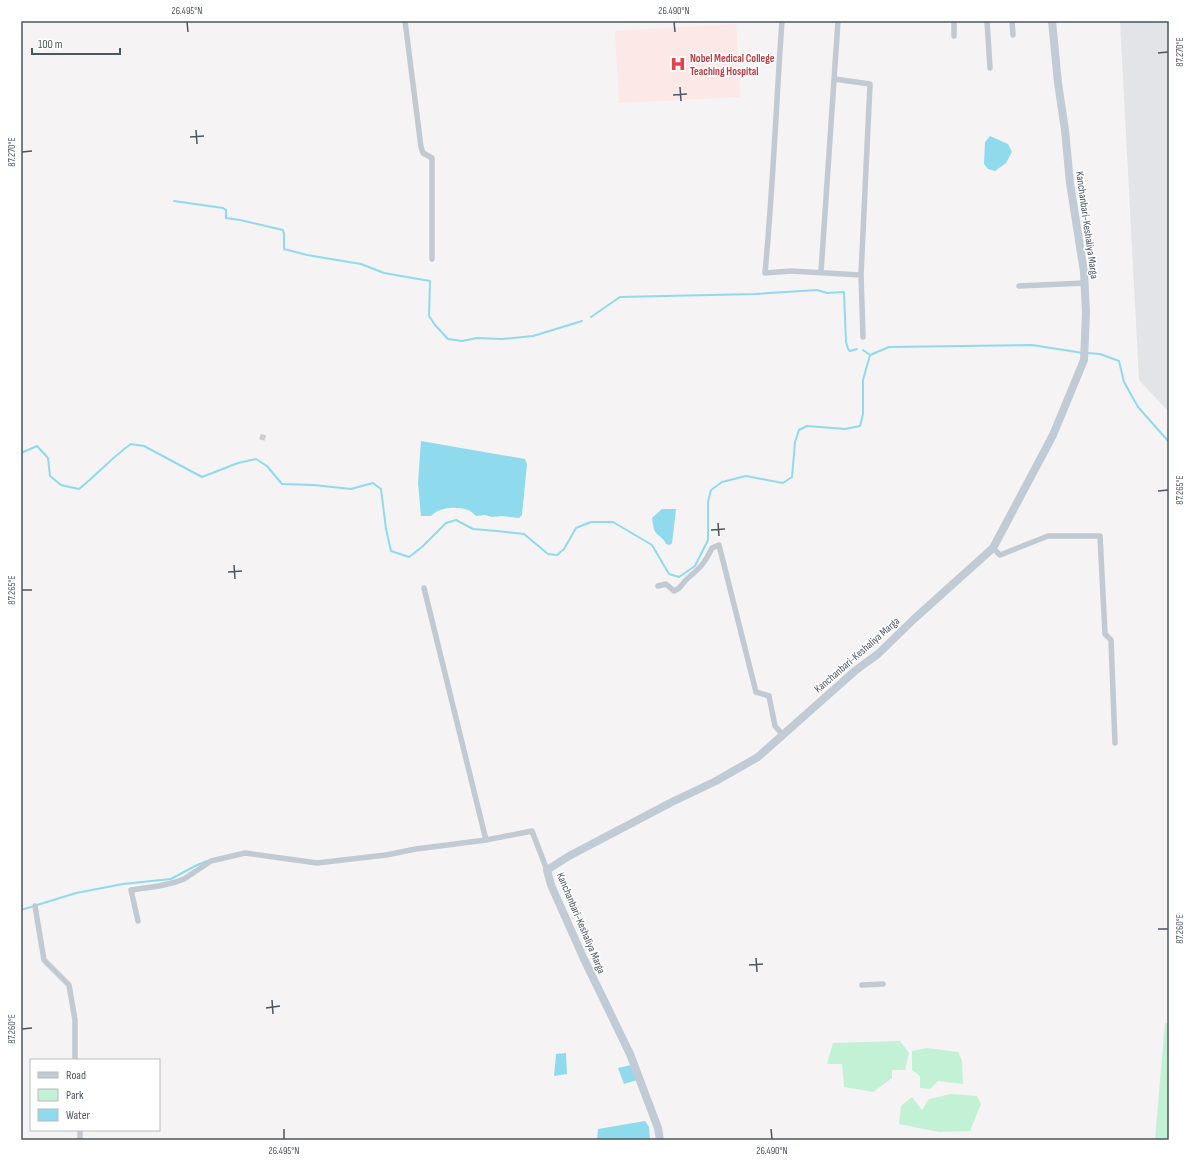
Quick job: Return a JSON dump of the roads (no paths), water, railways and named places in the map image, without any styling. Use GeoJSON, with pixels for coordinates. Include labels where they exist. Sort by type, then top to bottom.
{"type":"FeatureCollection","features":[{"type":"Feature","properties":{"kind":"street"},"geometry":{"type":"LineString","coordinates":[[405,21],[421,147],[423,153],[432,158],[432,259]]}},
{"type":"Feature","properties":{"kind":"street"},"geometry":{"type":"LineString","coordinates":[[782,21],[770,223],[765,273],[791,271],[861,275]]}},
{"type":"Feature","properties":{"kind":"street"},"geometry":{"type":"LineString","coordinates":[[821,272],[838,21]]}},
{"type":"Feature","properties":{"kind":"street"},"geometry":{"type":"LineString","coordinates":[[954,21],[954,36]]}},
{"type":"Feature","properties":{"kind":"street"},"geometry":{"type":"LineString","coordinates":[[987,21],[990,68]]}},
{"type":"Feature","properties":{"kind":"street"},"geometry":{"type":"LineString","coordinates":[[1012,21],[1013,35]]}},
{"type":"Feature","properties":{"kind":"street","name":"Kanchanbari-Keshaliya Marga"},"geometry":{"type":"LineString","coordinates":[[660,1140],[658,1128],[630,1054],[582,957],[551,885],[547,870],[573,854],[672,802],[716,781],[758,757],[856,670],[878,654],[914,619],[993,548],[1053,435],[1084,360],[1085,283],[1081,246],[1070,183],[1052,21]]}},
{"type":"Feature","properties":{"kind":"street"},"geometry":{"type":"LineString","coordinates":[[834,79],[870,84],[861,275],[863,337]]}},
{"type":"Feature","properties":{"kind":"street"},"geometry":{"type":"LineString","coordinates":[[1019,286],[1085,283]]}},
{"type":"Feature","properties":{"kind":"street"},"geometry":{"type":"LineString","coordinates":[[993,548],[1000,554],[1048,536],[1100,536],[1105,634],[1111,640],[1115,743]]}},
{"type":"Feature","properties":{"kind":"street"},"geometry":{"type":"LineString","coordinates":[[658,586],[666,584],[674,591],[680,588],[686,579],[704,564],[712,548],[719,545],[756,692],[769,696],[775,726],[783,735]]}},
{"type":"Feature","properties":{"kind":"street"},"geometry":{"type":"LineString","coordinates":[[424,588],[486,840]]}},
{"type":"Feature","properties":{"kind":"street"},"geometry":{"type":"LineString","coordinates":[[138,921],[131,890],[176,882],[184,879],[211,861],[245,853],[317,863],[372,857],[416,849],[486,840],[532,831],[547,870]]}},
{"type":"Feature","properties":{"kind":"street"},"geometry":{"type":"LineString","coordinates":[[35,906],[44,960],[68,985],[75,1020],[75,1059]]}},
{"type":"Feature","properties":{"kind":"street"},"geometry":{"type":"LineString","coordinates":[[862,985],[883,984]]}},
{"type":"Feature","properties":{"kind":"water"},"geometry":{"type":"Polygon","coordinates":[[[990,136],[1008,144],[1012,152],[1006,163],[995,171],[988,169],[984,164],[985,142],[990,136]]]}},
{"type":"Feature","properties":{"kind":"water"},"geometry":{"type":"Polygon","coordinates":[[[421,441],[525,459],[527,464],[522,515],[519,518],[502,516],[492,517],[485,515],[476,516],[468,510],[448,508],[443,509],[431,516],[421,516],[418,483],[421,441]]]}},
{"type":"Feature","properties":{"kind":"water"},"geometry":{"type":"Polygon","coordinates":[[[662,509],[676,509],[672,543],[670,545],[666,544],[653,527],[652,518],[662,509]]]}},
{"type":"Feature","properties":{"kind":"water"},"geometry":{"type":"Polygon","coordinates":[[[566,1053],[567,1074],[554,1076],[556,1054],[566,1053]]]}},
{"type":"Feature","properties":{"kind":"water"},"geometry":{"type":"Polygon","coordinates":[[[631,1065],[637,1080],[624,1084],[618,1068],[631,1065]]]}},
{"type":"Feature","properties":{"kind":"water"},"geometry":{"type":"Polygon","coordinates":[[[645,1121],[649,1127],[650,1140],[597,1140],[598,1129],[645,1121]]]}},
{"type":"Feature","properties":{"kind":"waterway"},"geometry":{"type":"LineString","coordinates":[[174,201],[223,208],[226,210],[226,218],[283,230],[284,249],[307,255],[361,264],[384,273],[430,281],[429,316],[448,339],[462,341],[477,338],[502,339],[533,336],[582,321]]}},
{"type":"Feature","properties":{"kind":"waterway"},"geometry":{"type":"LineString","coordinates":[[591,317],[620,297],[755,294],[817,290],[827,293],[844,292],[846,342],[850,351],[857,349]]}},
{"type":"Feature","properties":{"kind":"waterway"},"geometry":{"type":"LineString","coordinates":[[21,453],[37,446],[48,458],[50,476],[61,485],[79,489],[131,444],[144,446],[202,477],[238,463],[256,459],[267,466],[282,484],[314,485],[351,489],[373,483],[381,489],[386,529],[391,551],[409,557],[422,547],[446,523],[456,520],[473,529],[524,534],[548,554],[557,555],[564,549],[576,528],[591,522],[613,522],[652,545],[669,574],[679,577],[695,566],[708,540],[708,502],[711,490],[722,482],[746,476],[783,483],[792,477],[795,442],[799,430],[807,426],[845,429],[860,426],[863,414],[863,380],[870,355],[889,347],[1032,345],[1083,353]]}},
{"type":"Feature","properties":{"kind":"waterway"},"geometry":{"type":"LineString","coordinates":[[863,350],[870,355]]}},
{"type":"Feature","properties":{"kind":"waterway"},"geometry":{"type":"LineString","coordinates":[[1087,353],[1100,354],[1119,361],[1124,382],[1138,407],[1169,442]]}},
{"type":"Feature","properties":{"kind":"waterway"},"geometry":{"type":"LineString","coordinates":[[21,910],[76,893],[123,884],[171,879],[207,861]]}},
{"type":"Feature","properties":{"kind":"tunnel"},"geometry":{"type":"LineString","coordinates":[[262,440],[264,432]]}},
{"type":"Feature","properties":{"kind":"place","name":"Nobel Medical College Teaching Hospital"},"geometry":{"type":"Point","coordinates":[678,64]}}]}
